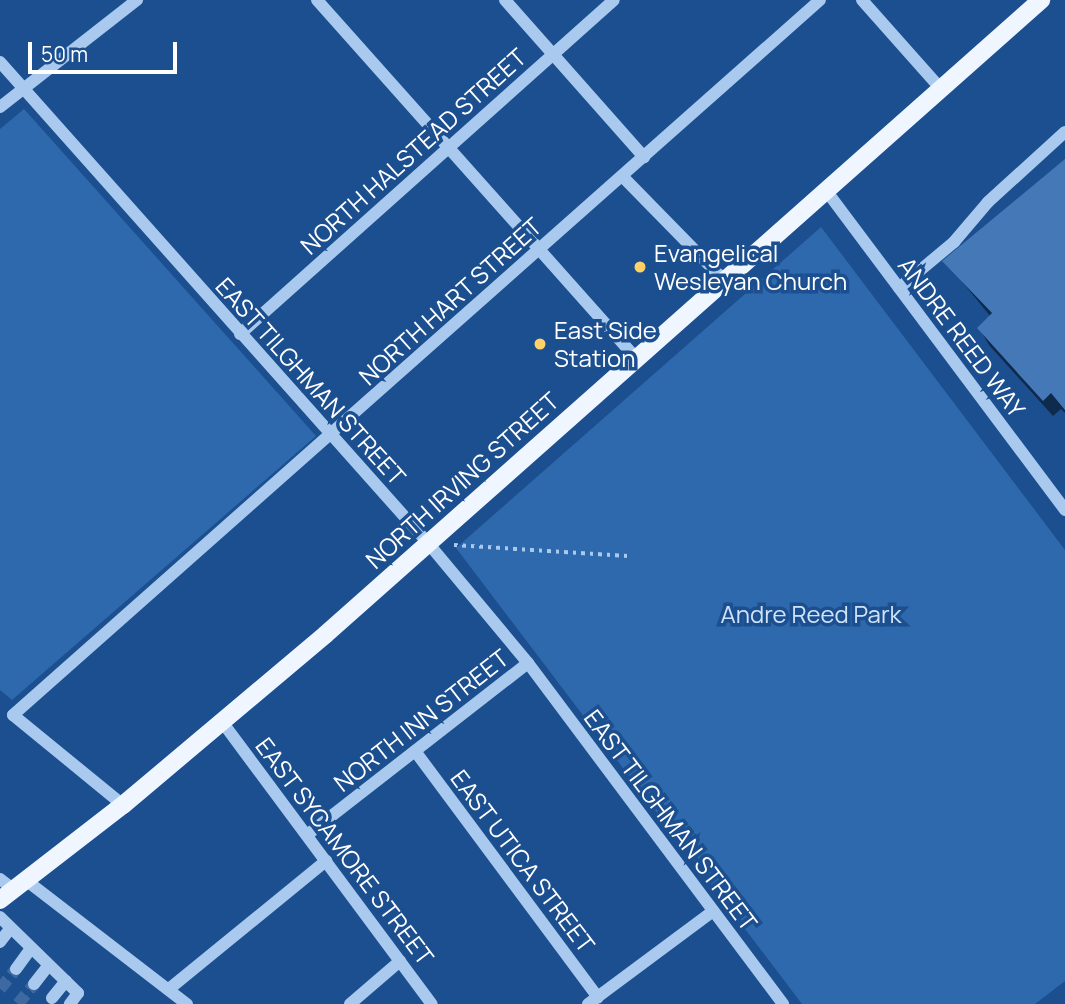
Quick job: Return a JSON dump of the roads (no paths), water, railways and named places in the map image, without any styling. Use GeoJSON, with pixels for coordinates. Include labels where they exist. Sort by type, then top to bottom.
{"type":"FeatureCollection","features":[{"type":"Feature","properties":{"kind":"main road","name":"NORTH IRVING STREET"},"geometry":{"type":"LineString","coordinates":[[10,888],[123,805],[223,723],[1041,0]]}},
{"type":"Feature","properties":{"kind":"street"},"geometry":{"type":"LineString","coordinates":[[317,0],[636,358]]}},
{"type":"Feature","properties":{"kind":"street"},"geometry":{"type":"LineString","coordinates":[[505,0],[643,157]]}},
{"type":"Feature","properties":{"kind":"street","name":"NORTH HALSTEAD STREET"},"geometry":{"type":"LineString","coordinates":[[240,334],[614,0]]}},
{"type":"Feature","properties":{"kind":"street","name":"NORTH HART STREET"},"geometry":{"type":"LineString","coordinates":[[123,805],[13,715],[820,0]]}},
{"type":"Feature","properties":{"kind":"street"},"geometry":{"type":"LineString","coordinates":[[862,0],[941,89]]}},
{"type":"Feature","properties":{"kind":"street"},"geometry":{"type":"LineString","coordinates":[[0,107],[130,2]]}},
{"type":"Feature","properties":{"kind":"street","name":"EAST TILGHMAN STREET"},"geometry":{"type":"LineString","coordinates":[[0,62],[428,543],[528,663],[783,1004]]}},
{"type":"Feature","properties":{"kind":"street"},"geometry":{"type":"LineString","coordinates":[[899,288],[954,242],[988,202],[1065,132]]}},
{"type":"Feature","properties":{"kind":"street"},"geometry":{"type":"LineString","coordinates":[[622,176],[724,280]]}},
{"type":"Feature","properties":{"kind":"street","name":"ANDRE REED WAY"},"geometry":{"type":"LineString","coordinates":[[825,189],[1065,510]]}},
{"type":"Feature","properties":{"kind":"street","name":"NORTH INN STREET"},"geometry":{"type":"LineString","coordinates":[[307,835],[528,663]]}},
{"type":"Feature","properties":{"kind":"street","name":"EAST SYCAMORE STREET"},"geometry":{"type":"LineString","coordinates":[[223,723],[432,1004]]}},
{"type":"Feature","properties":{"kind":"street","name":"EAST UTICA STREET"},"geometry":{"type":"LineString","coordinates":[[415,751],[593,1000]]}},
{"type":"Feature","properties":{"kind":"street"},"geometry":{"type":"LineString","coordinates":[[169,989],[326,861]]}},
{"type":"Feature","properties":{"kind":"street"},"geometry":{"type":"LineString","coordinates":[[10,888],[169,989],[187,1004]]}},
{"type":"Feature","properties":{"kind":"street"},"geometry":{"type":"LineString","coordinates":[[593,1000],[713,911]]}},
{"type":"Feature","properties":{"kind":"street"},"geometry":{"type":"LineString","coordinates":[[0,917],[9,930],[78,993],[69,1004]]}},
{"type":"Feature","properties":{"kind":"street"},"geometry":{"type":"LineString","coordinates":[[0,942],[9,930]]}},
{"type":"Feature","properties":{"kind":"street"},"geometry":{"type":"LineString","coordinates":[[16,969],[30,950]]}},
{"type":"Feature","properties":{"kind":"street"},"geometry":{"type":"LineString","coordinates":[[350,1004],[400,961]]}},
{"type":"Feature","properties":{"kind":"street"},"geometry":{"type":"LineString","coordinates":[[34,984],[48,966]]}},
{"type":"Feature","properties":{"kind":"street"},"geometry":{"type":"LineString","coordinates":[[52,998],[66,981]]}},
{"type":"Feature","properties":{"kind":"tunnel"},"geometry":{"type":"LineString","coordinates":[[0,989],[16,969]]}},
{"type":"Feature","properties":{"kind":"tunnel"},"geometry":{"type":"LineString","coordinates":[[18,1004],[34,984]]}},
{"type":"Feature","properties":{"kind":"place","name":"Evangelical Wesleyan Church"},"geometry":{"type":"Point","coordinates":[640,267]}},
{"type":"Feature","properties":{"kind":"place","name":"East Side Station"},"geometry":{"type":"Point","coordinates":[540,344]}},
{"type":"Feature","properties":{"kind":"park label","name":"Andre Reed Park"},"geometry":{"type":"Point","coordinates":[811,614]}}]}
